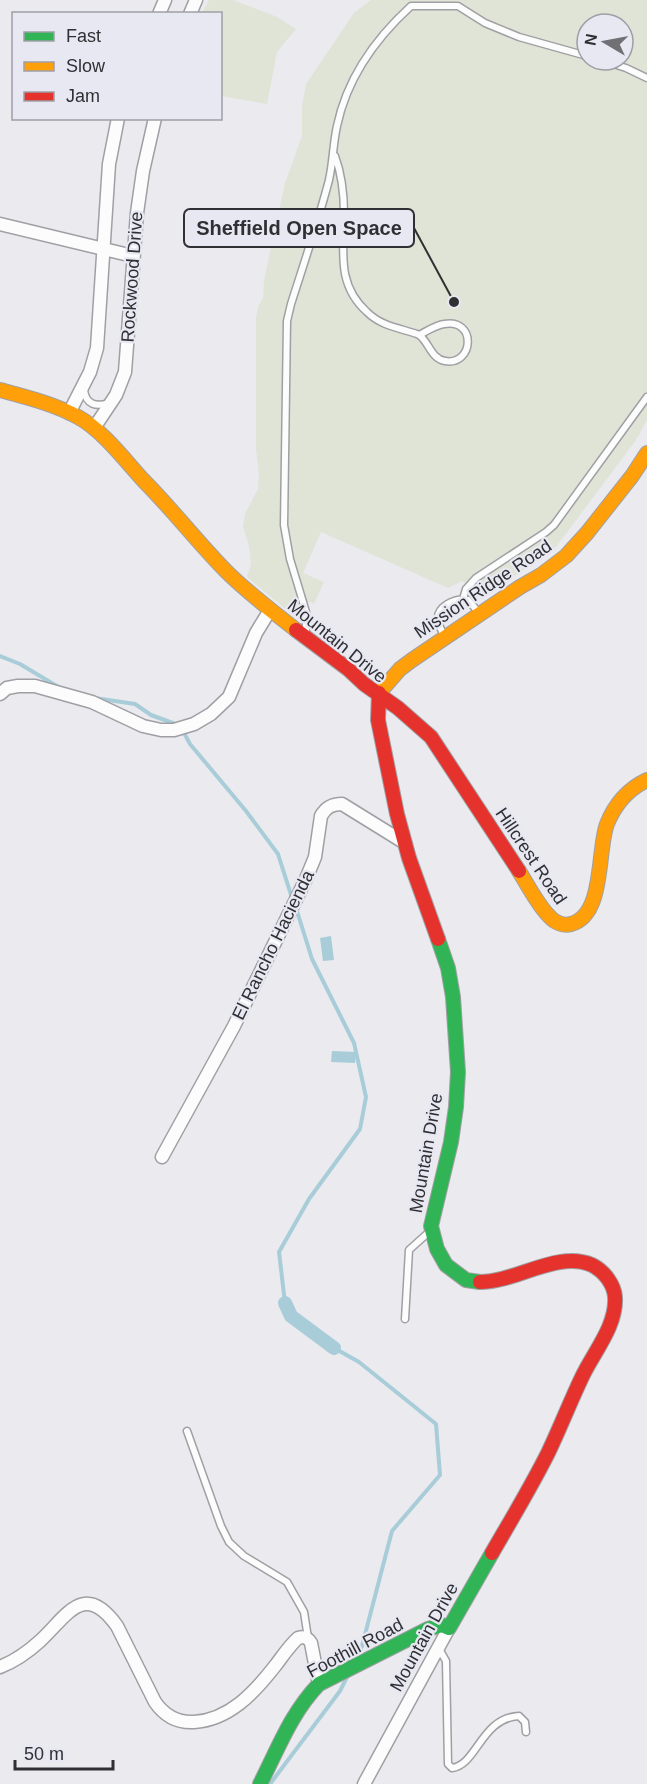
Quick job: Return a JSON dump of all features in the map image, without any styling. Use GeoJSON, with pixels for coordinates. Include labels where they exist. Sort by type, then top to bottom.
{"type":"FeatureCollection","features":[{"type":"Feature","properties":{"kind":"main road","name":"Mountain Drive"},"geometry":{"type":"LineString","coordinates":[[0,390],[33,399],[69,413],[94,428],[224,568],[270,610],[306,636],[364,684],[379,693],[378,720],[397,814],[448,968],[456,1026],[458,1072],[456,1107],[451,1142],[431,1226],[435,1245],[442,1260],[454,1272],[471,1281],[495,1282],[550,1263],[575,1260],[591,1264],[604,1274],[612,1286],[616,1301],[610,1324],[582,1377],[545,1460],[448,1628]]}},
{"type":"Feature","properties":{"kind":"main road","name":"Mission Ridge Road"},"geometry":{"type":"LineString","coordinates":[[379,693],[400,669],[566,556],[588,533],[647,453]]}},
{"type":"Feature","properties":{"kind":"main road","name":"Hillcrest Road"},"geometry":{"type":"LineString","coordinates":[[379,693],[431,737],[549,917],[562,924],[577,923],[588,913],[596,891],[606,827],[621,798],[647,780]]}},
{"type":"Feature","properties":{"kind":"main road","name":"Foothill Road"},"geometry":{"type":"LineString","coordinates":[[260,1784],[292,1716],[319,1684],[428,1629],[442,1625],[448,1628]]}},
{"type":"Feature","properties":{"kind":"street","name":"Rockwood Drive"},"geometry":{"type":"LineString","coordinates":[[69,413],[83,387],[97,348],[110,155],[118,120]]}},
{"type":"Feature","properties":{"kind":"street","name":"Rockwood Drive"},"geometry":{"type":"LineString","coordinates":[[94,428],[120,388],[126,363],[138,204],[154,120]]}},
{"type":"Feature","properties":{"kind":"street"},"geometry":{"type":"LineString","coordinates":[[0,224],[133,256]]}},
{"type":"Feature","properties":{"kind":"street"},"geometry":{"type":"LineString","coordinates":[[0,694],[7,688],[35,686],[92,702],[143,726],[174,730],[194,724],[211,714],[229,697],[256,633],[270,610]]}},
{"type":"Feature","properties":{"kind":"street","name":"El Rancho Hacienda"},"geometry":{"type":"LineString","coordinates":[[162,1157],[234,1026],[306,879],[315,857],[321,816],[324,810],[329,806],[342,804],[405,843]]}},
{"type":"Feature","properties":{"kind":"street"},"geometry":{"type":"LineString","coordinates":[[0,1667],[24,1655],[75,1607],[82,1605],[95,1606],[109,1615],[160,1709],[173,1719],[196,1722],[227,1713],[262,1683],[298,1638],[303,1637],[311,1643],[319,1684]]}},
{"type":"Feature","properties":{"kind":"street","name":"Mountain Drive"},"geometry":{"type":"LineString","coordinates":[[364,1784],[448,1628]]}},
{"type":"Feature","properties":{"kind":"lane"},"geometry":{"type":"LineString","coordinates":[[306,636],[306,612],[290,559],[284,525],[286,328],[291,304],[324,198],[338,123],[350,86],[377,41],[413,3],[457,3],[485,23],[519,37],[575,53]]}},
{"type":"Feature","properties":{"kind":"lane"},"geometry":{"type":"LineString","coordinates":[[334,154],[343,193],[342,263],[344,274],[349,288],[363,308],[378,321],[419,335],[435,356],[443,361],[458,360],[468,345],[468,336],[464,329],[453,324],[438,326],[419,335]]}},
{"type":"Feature","properties":{"kind":"lane"},"geometry":{"type":"LineString","coordinates":[[83,387],[86,399],[93,405],[112,402]]}},
{"type":"Feature","properties":{"kind":"lane"},"geometry":{"type":"LineString","coordinates":[[463,599],[469,585],[476,578],[554,525],[647,397]]}},
{"type":"Feature","properties":{"kind":"lane"},"geometry":{"type":"LineString","coordinates":[[445,638],[439,626],[439,615],[450,602],[463,599],[471,602],[480,614]]}},
{"type":"Feature","properties":{"kind":"lane"},"geometry":{"type":"LineString","coordinates":[[405,1319],[409,1250],[432,1230]]}},
{"type":"Feature","properties":{"kind":"lane"},"geometry":{"type":"LineString","coordinates":[[186,1431],[229,1542],[244,1556],[287,1582],[304,1612],[308,1639]]}},
{"type":"Feature","properties":{"kind":"lane"},"geometry":{"type":"LineString","coordinates":[[438,1647],[446,1661],[448,1764],[452,1768],[457,1767],[468,1758],[489,1729],[510,1716],[519,1716],[525,1722],[526,1732]]}},
{"type":"Feature","properties":{"kind":"shaded area"},"geometry":{"type":"Polygon","coordinates":[[[209,0],[233,0],[277,17],[296,29],[277,52],[267,104],[222,96],[222,12],[203,12],[209,0]]]}},
{"type":"Feature","properties":{"kind":"shaded area"},"geometry":{"type":"Polygon","coordinates":[[[371,0],[647,0],[647,420],[636,440],[556,547],[485,595],[462,581],[448,588],[321,532],[303,573],[324,582],[314,604],[310,602],[297,605],[293,611],[289,612],[247,577],[251,564],[249,546],[243,527],[245,514],[258,489],[259,476],[256,448],[256,318],[263,298],[264,280],[285,183],[302,136],[302,106],[306,84],[354,13],[371,0]]]}},
{"type":"Feature","properties":{"kind":"water"},"geometry":{"type":"Polygon","coordinates":[[[331,936],[334,960],[323,961],[320,938],[331,936]]]}},
{"type":"Feature","properties":{"kind":"water"},"geometry":{"type":"Polygon","coordinates":[[[332,1051],[356,1052],[355,1063],[331,1062],[332,1051]]]}},
{"type":"Feature","properties":{"kind":"waterway"},"geometry":{"type":"LineString","coordinates":[[0,656],[20,664],[60,688]]}},
{"type":"Feature","properties":{"kind":"waterway"},"geometry":{"type":"LineString","coordinates":[[95,698],[135,704],[151,715],[178,725]]}},
{"type":"Feature","properties":{"kind":"waterway"},"geometry":{"type":"LineString","coordinates":[[183,731],[190,744],[246,811],[278,854],[292,898]]}},
{"type":"Feature","properties":{"kind":"waterway"},"geometry":{"type":"LineString","coordinates":[[285,1303],[279,1252],[309,1199],[360,1129],[366,1097],[354,1043],[312,959],[296,908]]}},
{"type":"Feature","properties":{"kind":"waterway"},"geometry":{"type":"LineString","coordinates":[[285,1303],[291,1316],[334,1348]]}},
{"type":"Feature","properties":{"kind":"waterway"},"geometry":{"type":"LineString","coordinates":[[334,1348],[359,1362],[436,1424],[440,1475],[392,1531],[362,1646],[355,1660]]}},
{"type":"Feature","properties":{"kind":"waterway"},"geometry":{"type":"LineString","coordinates":[[270,1784],[340,1691],[347,1677]]}},
{"type":"Feature","properties":{"kind":"traffic: fast"},"geometry":{"type":"LineString","coordinates":[[438,939],[448,968],[453,997],[458,1072],[451,1142],[431,1226],[437,1249],[446,1265],[466,1280],[480,1282]]}},
{"type":"Feature","properties":{"kind":"traffic: fast"},"geometry":{"type":"LineString","coordinates":[[260,1784],[300,1707],[319,1684],[428,1629],[442,1625],[449,1628],[492,1553]]}},
{"type":"Feature","properties":{"kind":"traffic: slow"},"geometry":{"type":"LineString","coordinates":[[0,390],[59,408],[96,429],[231,576],[296,630]]}},
{"type":"Feature","properties":{"kind":"traffic: slow"},"geometry":{"type":"LineString","coordinates":[[379,693],[400,669],[412,660],[566,556],[632,476],[647,453]]}},
{"type":"Feature","properties":{"kind":"traffic: slow"},"geometry":{"type":"LineString","coordinates":[[519,871],[533,895],[554,921],[568,925],[582,918],[590,908],[595,895],[604,835],[610,817],[628,793],[647,780]]}},
{"type":"Feature","properties":{"kind":"traffic: jam"},"geometry":{"type":"LineString","coordinates":[[296,630],[398,708],[431,737],[519,871]]}},
{"type":"Feature","properties":{"kind":"traffic: jam"},"geometry":{"type":"LineString","coordinates":[[379,693],[378,720],[397,814],[409,858],[438,939]]}},
{"type":"Feature","properties":{"kind":"traffic: jam"},"geometry":{"type":"LineString","coordinates":[[480,1282],[494,1281],[565,1261],[579,1261],[592,1265],[604,1274],[613,1287],[615,1297],[615,1308],[608,1329],[582,1377],[541,1466],[492,1553]]}},
{"type":"Feature","properties":{"kind":"place","name":"Sheffield Open Space"},"geometry":{"type":"Point","coordinates":[454,302]}}]}
